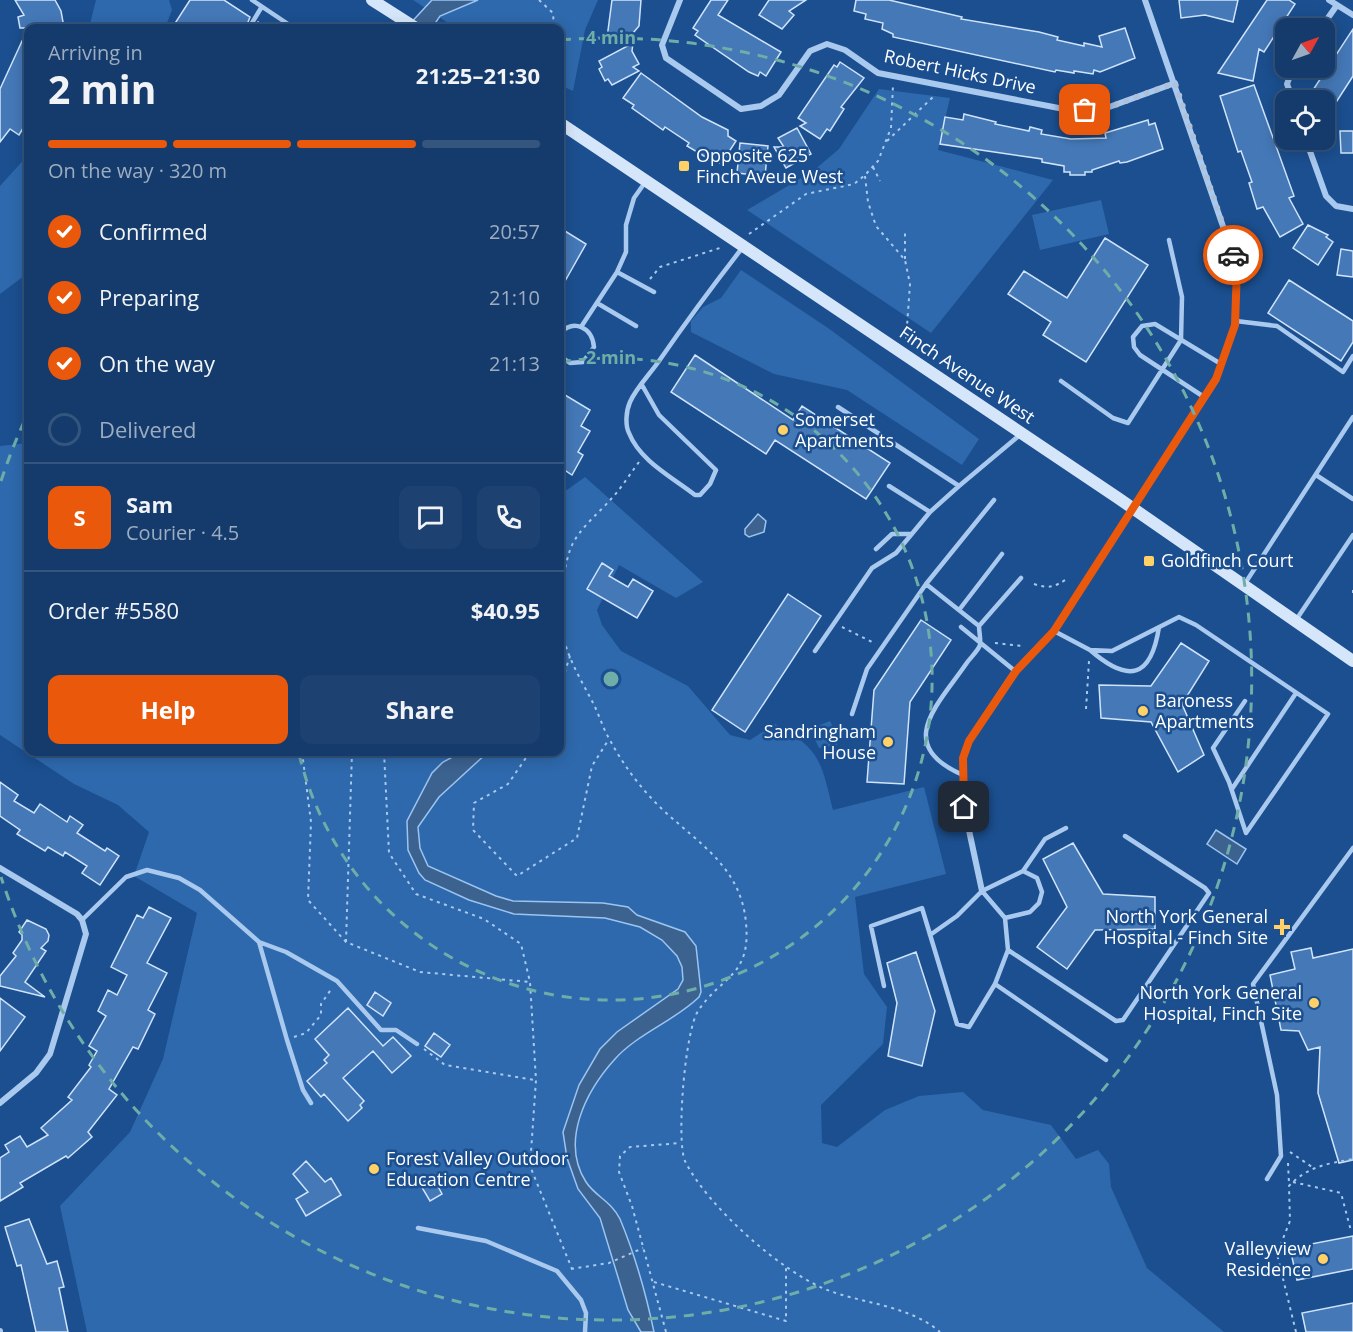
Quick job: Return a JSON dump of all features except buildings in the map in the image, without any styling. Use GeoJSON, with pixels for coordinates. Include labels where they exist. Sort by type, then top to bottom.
{"type":"FeatureCollection","features":[{"type":"Feature","properties":{"kind":"main road"},"geometry":{"type":"LineString","coordinates":[[372,0],[410,24]]}},
{"type":"Feature","properties":{"kind":"main road","name":"Finch Avenue West"},"geometry":{"type":"LineString","coordinates":[[564,126],[1133,508],[1353,661]]}},
{"type":"Feature","properties":{"kind":"street","name":"Robert Hicks Drive"},"geometry":{"type":"LineString","coordinates":[[680,0],[662,45],[666,58],[741,109],[761,106],[779,94],[810,51],[827,44],[845,50],[878,73],[1069,110],[1101,110],[1175,83]]}},
{"type":"Feature","properties":{"kind":"street"},"geometry":{"type":"LineString","coordinates":[[982,891],[964,807],[963,758],[969,741],[1016,671],[1054,631],[1216,379],[1236,321],[1237,267],[1145,0]]}},
{"type":"Feature","properties":{"kind":"street"},"geometry":{"type":"LineString","coordinates":[[1329,0],[1353,15]]}},
{"type":"Feature","properties":{"kind":"street"},"geometry":{"type":"LineString","coordinates":[[1328,18],[1337,5]]}},
{"type":"Feature","properties":{"kind":"street"},"geometry":{"type":"LineString","coordinates":[[1310,150],[1326,196],[1336,206],[1353,209]]}},
{"type":"Feature","properties":{"kind":"street"},"geometry":{"type":"LineString","coordinates":[[0,868],[82,920],[85,926],[84,944],[50,1054],[36,1074],[0,1102]]}},
{"type":"Feature","properties":{"kind":"lane"},"geometry":{"type":"LineString","coordinates":[[252,0],[287,24]]}},
{"type":"Feature","properties":{"kind":"lane"},"geometry":{"type":"LineString","coordinates":[[252,23],[261,8]]}},
{"type":"Feature","properties":{"kind":"lane"},"geometry":{"type":"LineString","coordinates":[[581,327],[617,272],[626,252],[626,225],[634,198],[646,181]]}},
{"type":"Feature","properties":{"kind":"lane"},"geometry":{"type":"LineString","coordinates":[[1061,381],[1113,418],[1128,423],[1181,340],[1182,297],[1169,240]]}},
{"type":"Feature","properties":{"kind":"lane"},"geometry":{"type":"LineString","coordinates":[[642,385],[659,415],[681,439],[714,468],[716,474],[705,491],[695,495],[644,456],[636,447],[627,424],[630,402],[740,245]]}},
{"type":"Feature","properties":{"kind":"lane"},"geometry":{"type":"LineString","coordinates":[[617,272],[654,292]]}},
{"type":"Feature","properties":{"kind":"lane"},"geometry":{"type":"LineString","coordinates":[[597,303],[636,326]]}},
{"type":"Feature","properties":{"kind":"lane"},"geometry":{"type":"LineString","coordinates":[[1236,321],[1277,326],[1343,372],[1353,356]]}},
{"type":"Feature","properties":{"kind":"lane"},"geometry":{"type":"LineString","coordinates":[[1204,397],[1140,355],[1134,347],[1133,338],[1142,326],[1155,324],[1221,364]]}},
{"type":"Feature","properties":{"kind":"lane"},"geometry":{"type":"LineString","coordinates":[[564,330],[569,326],[581,327],[591,334],[594,347],[583,362],[570,363],[564,359]]}},
{"type":"Feature","properties":{"kind":"lane"},"geometry":{"type":"LineString","coordinates":[[838,407],[959,486]]}},
{"type":"Feature","properties":{"kind":"lane"},"geometry":{"type":"LineString","coordinates":[[1244,585],[1353,417]]}},
{"type":"Feature","properties":{"kind":"lane"},"geometry":{"type":"LineString","coordinates":[[815,651],[872,568],[896,553],[930,512],[1022,433]]}},
{"type":"Feature","properties":{"kind":"lane"},"geometry":{"type":"LineString","coordinates":[[1316,474],[1353,499]]}},
{"type":"Feature","properties":{"kind":"lane"},"geometry":{"type":"LineString","coordinates":[[889,486],[930,512]]}},
{"type":"Feature","properties":{"kind":"lane"},"geometry":{"type":"LineString","coordinates":[[852,714],[867,669],[926,584],[994,500]]}},
{"type":"Feature","properties":{"kind":"lane"},"geometry":{"type":"LineString","coordinates":[[876,549],[892,534],[910,534]]}},
{"type":"Feature","properties":{"kind":"lane"},"geometry":{"type":"LineString","coordinates":[[1296,621],[1353,536]]}},
{"type":"Feature","properties":{"kind":"lane"},"geometry":{"type":"LineString","coordinates":[[959,610],[1002,554]]}},
{"type":"Feature","properties":{"kind":"lane"},"geometry":{"type":"LineString","coordinates":[[963,775],[944,766],[933,757],[927,745],[926,727],[980,644],[979,626],[1021,578]]}},
{"type":"Feature","properties":{"kind":"lane"},"geometry":{"type":"LineString","coordinates":[[926,584],[979,626]]}},
{"type":"Feature","properties":{"kind":"lane"},"geometry":{"type":"LineString","coordinates":[[1090,650],[1112,651],[1179,617],[1196,625],[1328,714],[1246,832],[1232,789],[1213,748],[1245,701]]}},
{"type":"Feature","properties":{"kind":"lane"},"geometry":{"type":"LineString","coordinates":[[961,627],[1016,671]]}},
{"type":"Feature","properties":{"kind":"lane"},"geometry":{"type":"LineString","coordinates":[[1054,631],[1090,650],[1119,672],[1135,671],[1145,666],[1156,650],[1159,627]]}},
{"type":"Feature","properties":{"kind":"lane"},"geometry":{"type":"LineString","coordinates":[[1232,789],[1296,693]]}},
{"type":"Feature","properties":{"kind":"lane"},"geometry":{"type":"LineString","coordinates":[[930,935],[957,916],[982,891],[1023,871],[1045,839],[1066,828]]}},
{"type":"Feature","properties":{"kind":"lane"},"geometry":{"type":"LineString","coordinates":[[1008,950],[1116,1021],[1123,1020],[1209,893],[1205,888],[1125,836]]}},
{"type":"Feature","properties":{"kind":"lane"},"geometry":{"type":"LineString","coordinates":[[1267,1179],[1281,1156],[1277,1095],[1253,984],[1353,848]]}},
{"type":"Feature","properties":{"kind":"lane"},"geometry":{"type":"LineString","coordinates":[[82,920],[126,877],[147,870],[179,878],[201,890],[259,942],[286,952],[337,981],[381,1030],[396,1030],[417,1044]]}},
{"type":"Feature","properties":{"kind":"lane"},"geometry":{"type":"LineString","coordinates":[[1005,918],[1030,912],[1040,903],[1042,892],[1037,879],[1023,871]]}},
{"type":"Feature","properties":{"kind":"lane"},"geometry":{"type":"LineString","coordinates":[[884,986],[871,926],[922,908],[957,1024],[969,1027],[995,984],[1008,950],[1005,918],[982,891]]}},
{"type":"Feature","properties":{"kind":"lane"},"geometry":{"type":"LineString","coordinates":[[259,942],[303,1090],[311,1103]]}},
{"type":"Feature","properties":{"kind":"lane"},"geometry":{"type":"LineString","coordinates":[[995,984],[1106,1060]]}},
{"type":"Feature","properties":{"kind":"lane"},"geometry":{"type":"LineString","coordinates":[[418,1228],[486,1241],[543,1264],[561,1276],[581,1300],[586,1313],[585,1332]]}},
{"type":"Feature","properties":{"kind":"path"},"geometry":{"type":"LineString","coordinates":[[539,0],[553,13],[554,24]]}},
{"type":"Feature","properties":{"kind":"path"},"geometry":{"type":"LineString","coordinates":[[644,286],[660,267],[740,245],[806,194],[854,184],[865,176],[873,166],[891,128],[891,95],[895,76]]}},
{"type":"Feature","properties":{"kind":"path"},"geometry":{"type":"LineString","coordinates":[[885,143],[945,86]]}},
{"type":"Feature","properties":{"kind":"path"},"geometry":{"type":"LineString","coordinates":[[873,166],[880,181]]}},
{"type":"Feature","properties":{"kind":"path"},"geometry":{"type":"LineString","coordinates":[[865,176],[868,202],[876,226],[905,260]]}},
{"type":"Feature","properties":{"kind":"path"},"geometry":{"type":"LineString","coordinates":[[905,229],[905,260],[910,284],[905,355]]}},
{"type":"Feature","properties":{"kind":"path"},"geometry":{"type":"LineString","coordinates":[[564,594],[570,548],[580,532],[616,494],[644,456]]}},
{"type":"Feature","properties":{"kind":"path"},"geometry":{"type":"LineString","coordinates":[[1034,584],[1054,587],[1066,579]]}},
{"type":"Feature","properties":{"kind":"path"},"geometry":{"type":"LineString","coordinates":[[834,624],[882,647]]}},
{"type":"Feature","properties":{"kind":"path"},"geometry":{"type":"LineString","coordinates":[[564,637],[570,656],[609,740],[637,781],[660,807],[719,858],[735,880],[745,910],[748,938],[744,958],[736,973],[708,999],[696,1014],[688,1040],[681,1143],[685,1160],[739,1229],[786,1264],[826,1290],[907,1314],[930,1324],[940,1332]]}},
{"type":"Feature","properties":{"kind":"path"},"geometry":{"type":"LineString","coordinates":[[989,642],[1022,646]]}},
{"type":"Feature","properties":{"kind":"path"},"geometry":{"type":"LineString","coordinates":[[1086,709],[1090,650]]}},
{"type":"Feature","properties":{"kind":"path"},"geometry":{"type":"LineString","coordinates":[[564,675],[570,656]]}},
{"type":"Feature","properties":{"kind":"path"},"geometry":{"type":"LineString","coordinates":[[527,756],[508,784],[474,803],[473,830],[517,876],[577,838],[592,766],[609,740]]}},
{"type":"Feature","properties":{"kind":"path"},"geometry":{"type":"LineString","coordinates":[[303,756],[311,822],[308,900],[346,942],[420,972],[530,982]]}},
{"type":"Feature","properties":{"kind":"path"},"geometry":{"type":"LineString","coordinates":[[346,942],[352,756]]}},
{"type":"Feature","properties":{"kind":"path"},"geometry":{"type":"LineString","coordinates":[[384,756],[389,853],[416,894],[484,918],[521,944],[530,982],[536,1080],[530,1166],[572,1269]]}},
{"type":"Feature","properties":{"kind":"path"},"geometry":{"type":"LineString","coordinates":[[287,1040],[306,1033],[321,1015],[321,1004],[337,981]]}},
{"type":"Feature","properties":{"kind":"path"},"geometry":{"type":"LineString","coordinates":[[417,1044],[445,1065],[536,1080]]}},
{"type":"Feature","properties":{"kind":"path"},"geometry":{"type":"LineString","coordinates":[[666,1332],[644,1248],[619,1172],[620,1156],[630,1147],[681,1143]]}},
{"type":"Feature","properties":{"kind":"path"},"geometry":{"type":"LineString","coordinates":[[1287,1150],[1312,1167]]}},
{"type":"Feature","properties":{"kind":"path"},"geometry":{"type":"LineString","coordinates":[[1296,1332],[1277,1254],[1290,1221],[1290,1186],[1312,1167],[1353,1159]]}},
{"type":"Feature","properties":{"kind":"path"},"geometry":{"type":"LineString","coordinates":[[1293,1182],[1341,1193],[1351,1232]]}},
{"type":"Feature","properties":{"kind":"path"},"geometry":{"type":"LineString","coordinates":[[561,1276],[572,1269],[609,1263],[644,1248]]}},
{"type":"Feature","properties":{"kind":"path"},"geometry":{"type":"LineString","coordinates":[[653,1281],[786,1321],[786,1264]]}},
{"type":"Feature","properties":{"kind":"shaded area"},"geometry":{"type":"Polygon","coordinates":[[[96,0],[169,0],[172,10],[167,24],[90,24],[96,0]]]}},
{"type":"Feature","properties":{"kind":"shaded area"},"geometry":{"type":"Polygon","coordinates":[[[413,0],[598,0],[585,30],[573,91],[564,87],[564,24],[450,24],[413,0]]]}},
{"type":"Feature","properties":{"kind":"shaded area"},"geometry":{"type":"Polygon","coordinates":[[[432,0],[478,0],[440,16],[435,24],[410,24],[432,0]]]}},
{"type":"Feature","properties":{"kind":"shaded area"},"geometry":{"type":"Polygon","coordinates":[[[879,89],[950,98],[938,150],[1053,180],[931,333],[747,210],[813,171],[839,149],[879,89]]]}},
{"type":"Feature","properties":{"kind":"shaded area"},"geometry":{"type":"Polygon","coordinates":[[[24,159],[24,276],[0,294],[0,186],[24,159]]]}},
{"type":"Feature","properties":{"kind":"shaded area"},"geometry":{"type":"Polygon","coordinates":[[[1101,200],[1109,234],[1040,250],[1032,215],[1101,200]]]}},
{"type":"Feature","properties":{"kind":"shaded area"},"geometry":{"type":"Polygon","coordinates":[[[741,270],[828,328],[979,439],[962,465],[847,390],[774,374],[691,332],[691,321],[703,307],[721,298],[741,270]]]}},
{"type":"Feature","properties":{"kind":"shaded area"},"geometry":{"type":"Polygon","coordinates":[[[24,443],[24,751],[0,735],[0,446],[24,443]]]}},
{"type":"Feature","properties":{"kind":"shaded area"},"geometry":{"type":"Polygon","coordinates":[[[585,477],[703,582],[676,598],[619,565],[597,610],[602,625],[621,651],[688,686],[730,735],[750,740],[775,724],[802,741],[817,758],[822,768],[833,810],[924,787],[946,874],[855,897],[864,974],[887,1007],[883,1044],[821,1105],[822,1143],[837,1147],[885,1110],[919,1096],[963,1092],[983,1110],[1051,1125],[1076,1159],[1098,1150],[1109,1164],[1111,1187],[1147,1268],[1224,1332],[87,1332],[60,1206],[130,1132],[163,1059],[197,913],[134,876],[149,832],[118,805],[74,784],[32,756],[564,756],[564,489],[567,490],[585,477]]]}},
{"type":"Feature","properties":{"kind":"shaded area"},"geometry":{"type":"Polygon","coordinates":[[[758,514],[766,521],[764,532],[749,537],[745,534],[745,529],[758,514]]]}},
{"type":"Feature","properties":{"kind":"shaded area"},"geometry":{"type":"Polygon","coordinates":[[[830,721],[838,737],[837,745],[819,748],[810,729],[830,721]]]}},
{"type":"Feature","properties":{"kind":"shaded area"},"geometry":{"type":"Polygon","coordinates":[[[454,756],[484,756],[439,797],[418,827],[420,848],[428,866],[496,896],[513,901],[603,903],[628,907],[637,915],[685,932],[696,946],[701,992],[699,997],[634,1042],[615,1059],[586,1101],[576,1134],[575,1150],[586,1182],[617,1213],[620,1219],[640,1275],[654,1332],[641,1332],[628,1310],[600,1218],[578,1189],[567,1158],[563,1132],[579,1085],[600,1049],[617,1032],[678,989],[683,980],[682,967],[677,956],[662,940],[640,927],[605,918],[514,914],[469,900],[425,880],[408,850],[407,821],[432,773],[443,762],[454,756]]]}},
{"type":"Feature","properties":{"kind":"shaded area"},"geometry":{"type":"Polygon","coordinates":[[[1216,830],[1246,849],[1237,864],[1207,844],[1216,830]]]}},
{"type":"Feature","properties":{"kind":"way so far"},"geometry":{"type":"LineString","coordinates":[[1085,110],[1101,110],[1175,83],[1233,255]]}},
{"type":"Feature","properties":{"kind":"place","name":"Opposite 625 Finch Aveue West"},"geometry":{"type":"Point","coordinates":[684,166]}},
{"type":"Feature","properties":{"kind":"place","name":"Somerset Apartments"},"geometry":{"type":"Point","coordinates":[783,430]}},
{"type":"Feature","properties":{"kind":"place","name":"Goldfinch Court"},"geometry":{"type":"Point","coordinates":[1149,561]}},
{"type":"Feature","properties":{"kind":"place","name":"Baroness Apartments"},"geometry":{"type":"Point","coordinates":[1143,711]}},
{"type":"Feature","properties":{"kind":"place","name":"Sandringham House"},"geometry":{"type":"Point","coordinates":[888,742]}},
{"type":"Feature","properties":{"kind":"place","name":"North York General Hospital - Finch Site"},"geometry":{"type":"Point","coordinates":[1282,927]}},
{"type":"Feature","properties":{"kind":"place","name":"North York General Hospital, Finch Site"},"geometry":{"type":"Point","coordinates":[1314,1003]}},
{"type":"Feature","properties":{"kind":"place","name":"Forest Valley Outdoor Education Centre"},"geometry":{"type":"Point","coordinates":[374,1169]}},
{"type":"Feature","properties":{"kind":"place","name":"Valleyview Residence"},"geometry":{"type":"Point","coordinates":[1323,1259]}},
{"type":"Feature","properties":{"kind":"route"},"geometry":{"type":"LineString","coordinates":[[964,807],[963,758],[969,741],[1016,671],[1054,631],[1216,379],[1235,325],[1237,267],[1233,255]]}}]}
